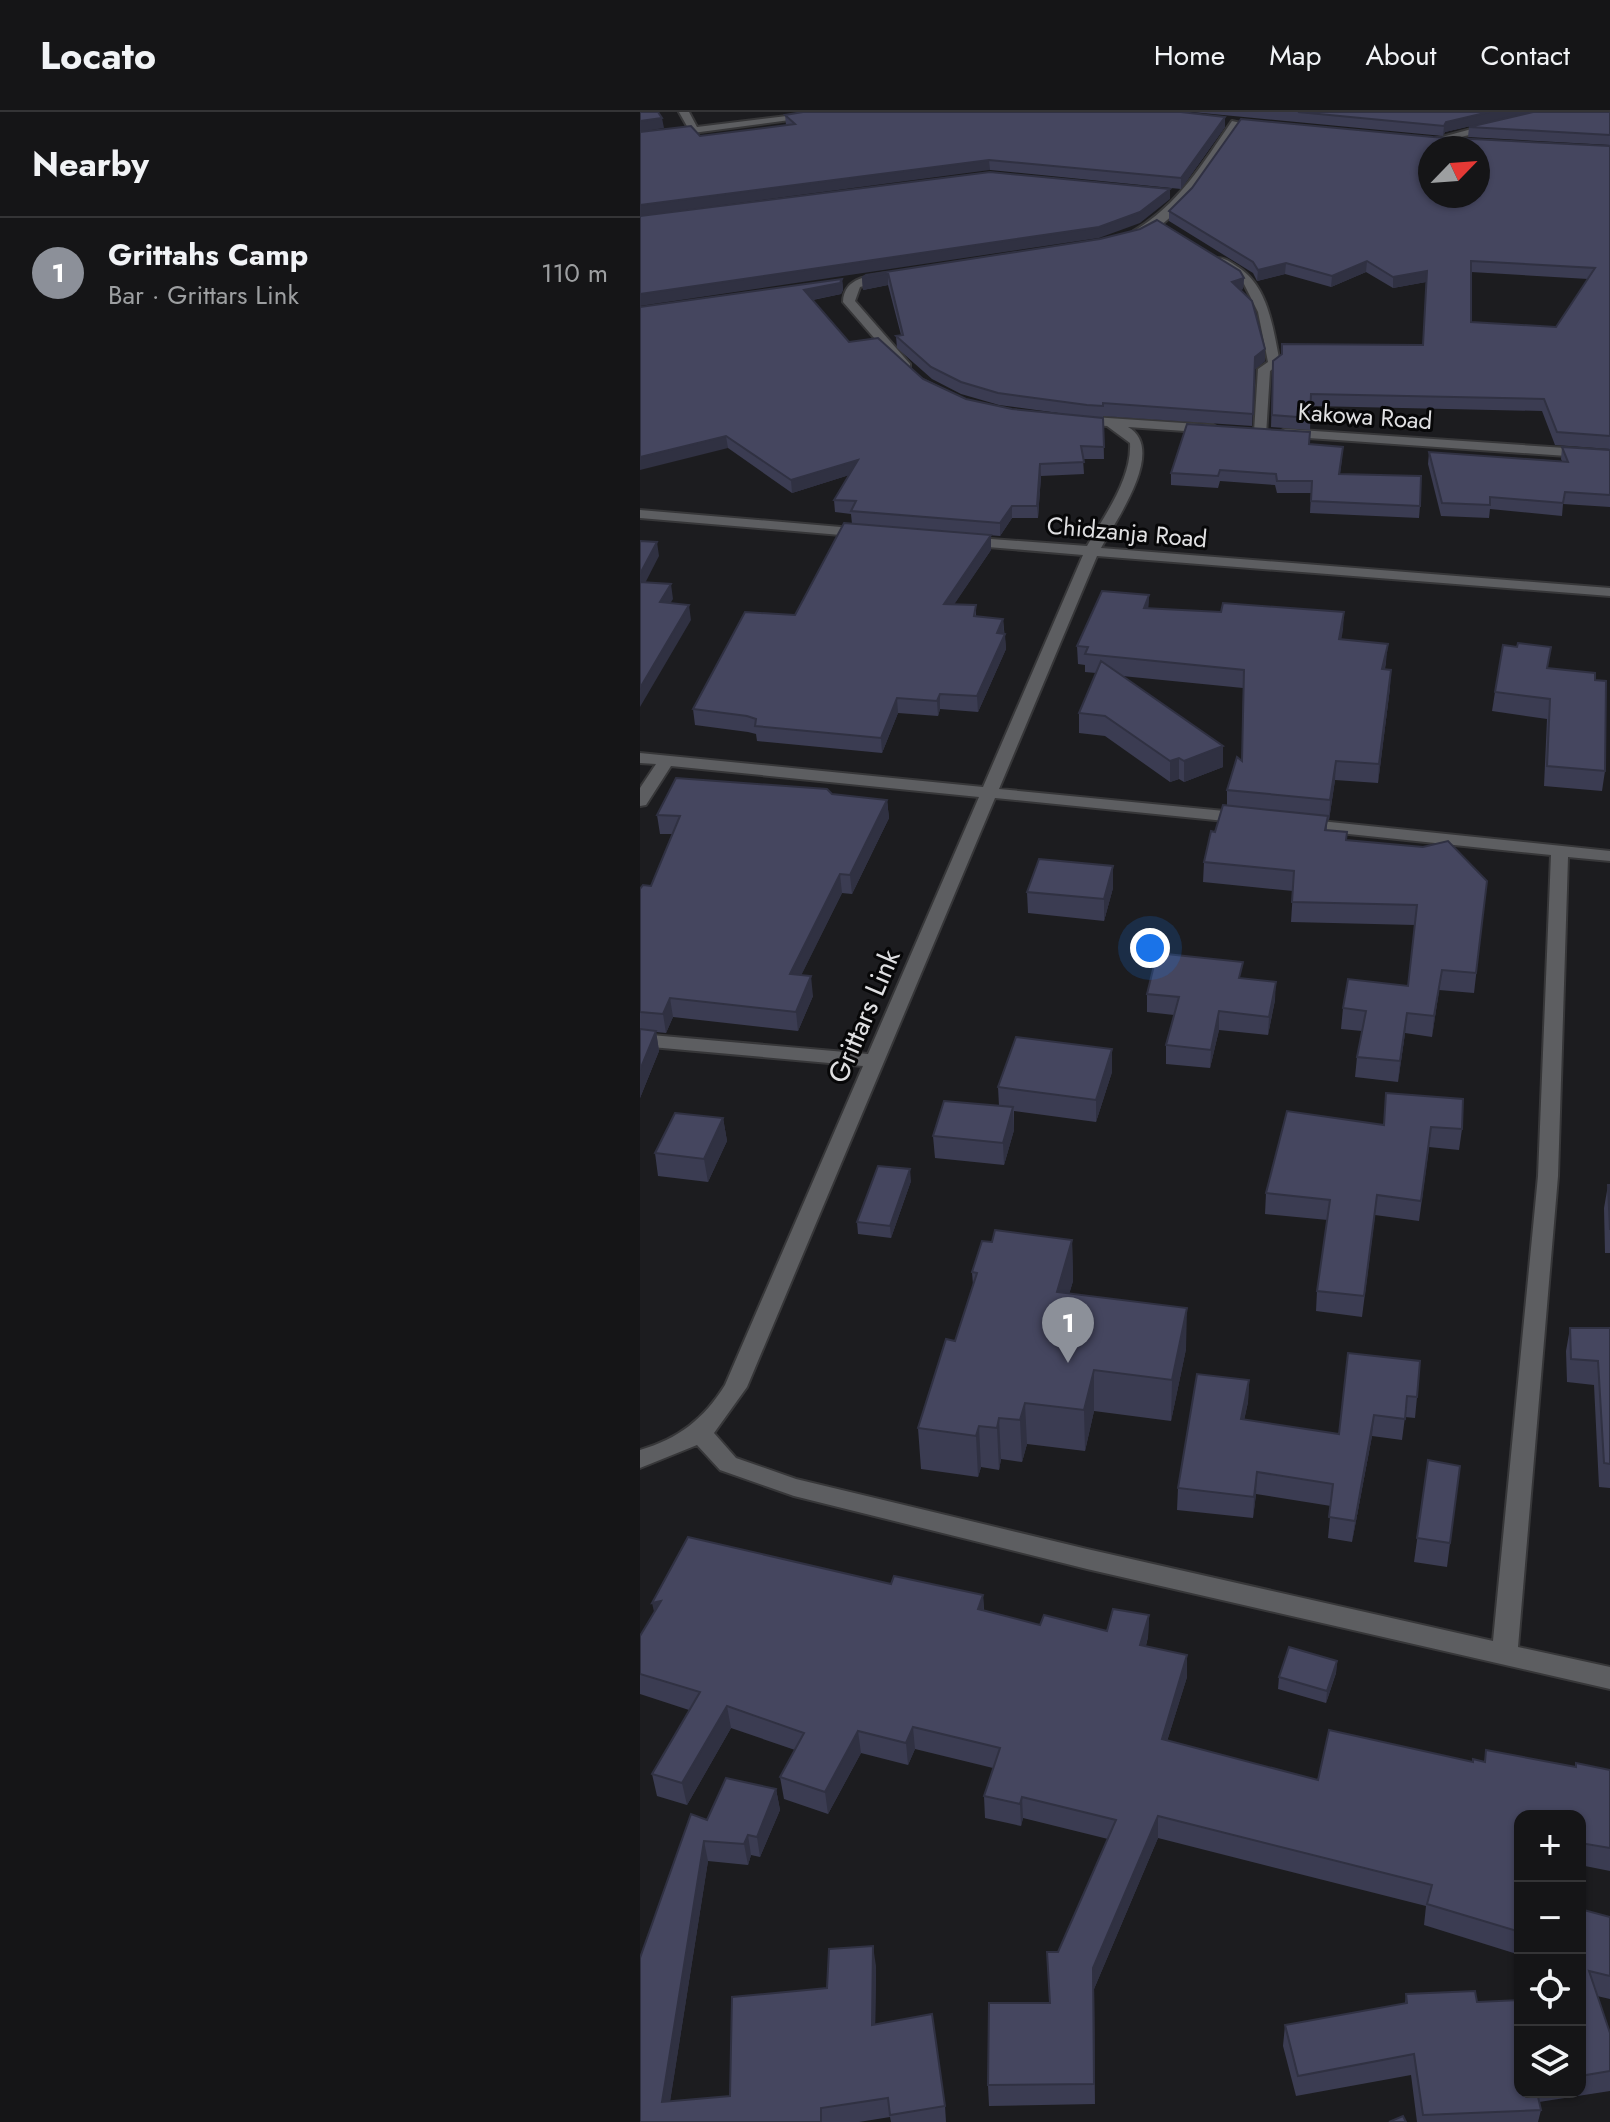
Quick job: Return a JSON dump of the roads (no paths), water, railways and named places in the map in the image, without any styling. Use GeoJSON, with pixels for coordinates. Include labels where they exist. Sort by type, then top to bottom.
{"type":"FeatureCollection","features":[{"type":"Feature","properties":{"kind":"street"},"geometry":{"type":"LineString","coordinates":[[684,112],[695,132]]}},
{"type":"Feature","properties":{"kind":"street"},"geometry":{"type":"LineString","coordinates":[[640,137],[844,112]]}},
{"type":"Feature","properties":{"kind":"street"},"geometry":{"type":"LineString","coordinates":[[1221,121],[1250,124]]}},
{"type":"Feature","properties":{"kind":"street"},"geometry":{"type":"LineString","coordinates":[[1453,136],[1513,122]]}},
{"type":"Feature","properties":{"kind":"street"},"geometry":{"type":"LineString","coordinates":[[1119,240],[1163,226],[1236,123]]}},
{"type":"Feature","properties":{"kind":"street"},"geometry":{"type":"LineString","coordinates":[[1170,193],[1185,195]]}},
{"type":"Feature","properties":{"kind":"street"},"geometry":{"type":"LineString","coordinates":[[1204,250],[1247,278],[1264,312],[1274,363],[1264,369],[1261,432]]}},
{"type":"Feature","properties":{"kind":"street"},"geometry":{"type":"LineString","coordinates":[[832,285],[901,274]]}},
{"type":"Feature","properties":{"kind":"street"},"geometry":{"type":"LineString","coordinates":[[862,281],[852,287],[848,294],[849,302],[915,375]]}},
{"type":"Feature","properties":{"kind":"street"},"geometry":{"type":"LineString","coordinates":[[1058,418],[1107,424],[1230,430]]}},
{"type":"Feature","properties":{"kind":"street","name":"Grittars Link"},"geometry":{"type":"LineString","coordinates":[[640,1459],[672,1450],[700,1433],[722,1411],[736,1387],[1091,552],[1123,495],[1138,452],[1137,440],[1127,431],[1107,424]]}},
{"type":"Feature","properties":{"kind":"street","name":"Kakowa Road"},"geometry":{"type":"LineString","coordinates":[[1246,431],[1610,455]]}},
{"type":"Feature","properties":{"kind":"street"},"geometry":{"type":"LineString","coordinates":[[640,514],[873,533]]}},
{"type":"Feature","properties":{"kind":"street","name":"Chidzanja Road"},"geometry":{"type":"LineString","coordinates":[[951,540],[1610,592]]}},
{"type":"Feature","properties":{"kind":"street"},"geometry":{"type":"LineString","coordinates":[[640,758],[1259,820]]}},
{"type":"Feature","properties":{"kind":"street"},"geometry":{"type":"LineString","coordinates":[[640,801],[667,760]]}},
{"type":"Feature","properties":{"kind":"street"},"geometry":{"type":"LineString","coordinates":[[1291,823],[1610,856]]}},
{"type":"Feature","properties":{"kind":"street"},"geometry":{"type":"LineString","coordinates":[[1505,1654],[1548,1176],[1560,852]]}},
{"type":"Feature","properties":{"kind":"street"},"geometry":{"type":"LineString","coordinates":[[640,1040],[875,1061]]}},
{"type":"Feature","properties":{"kind":"street"},"geometry":{"type":"LineString","coordinates":[[700,1433],[728,1464],[794,1487],[1087,1559],[1610,1678]]}},
{"type":"Feature","properties":{"kind":"place","name":"Grittahs Camp"},"geometry":{"type":"Point","coordinates":[1068,1363]}}]}
